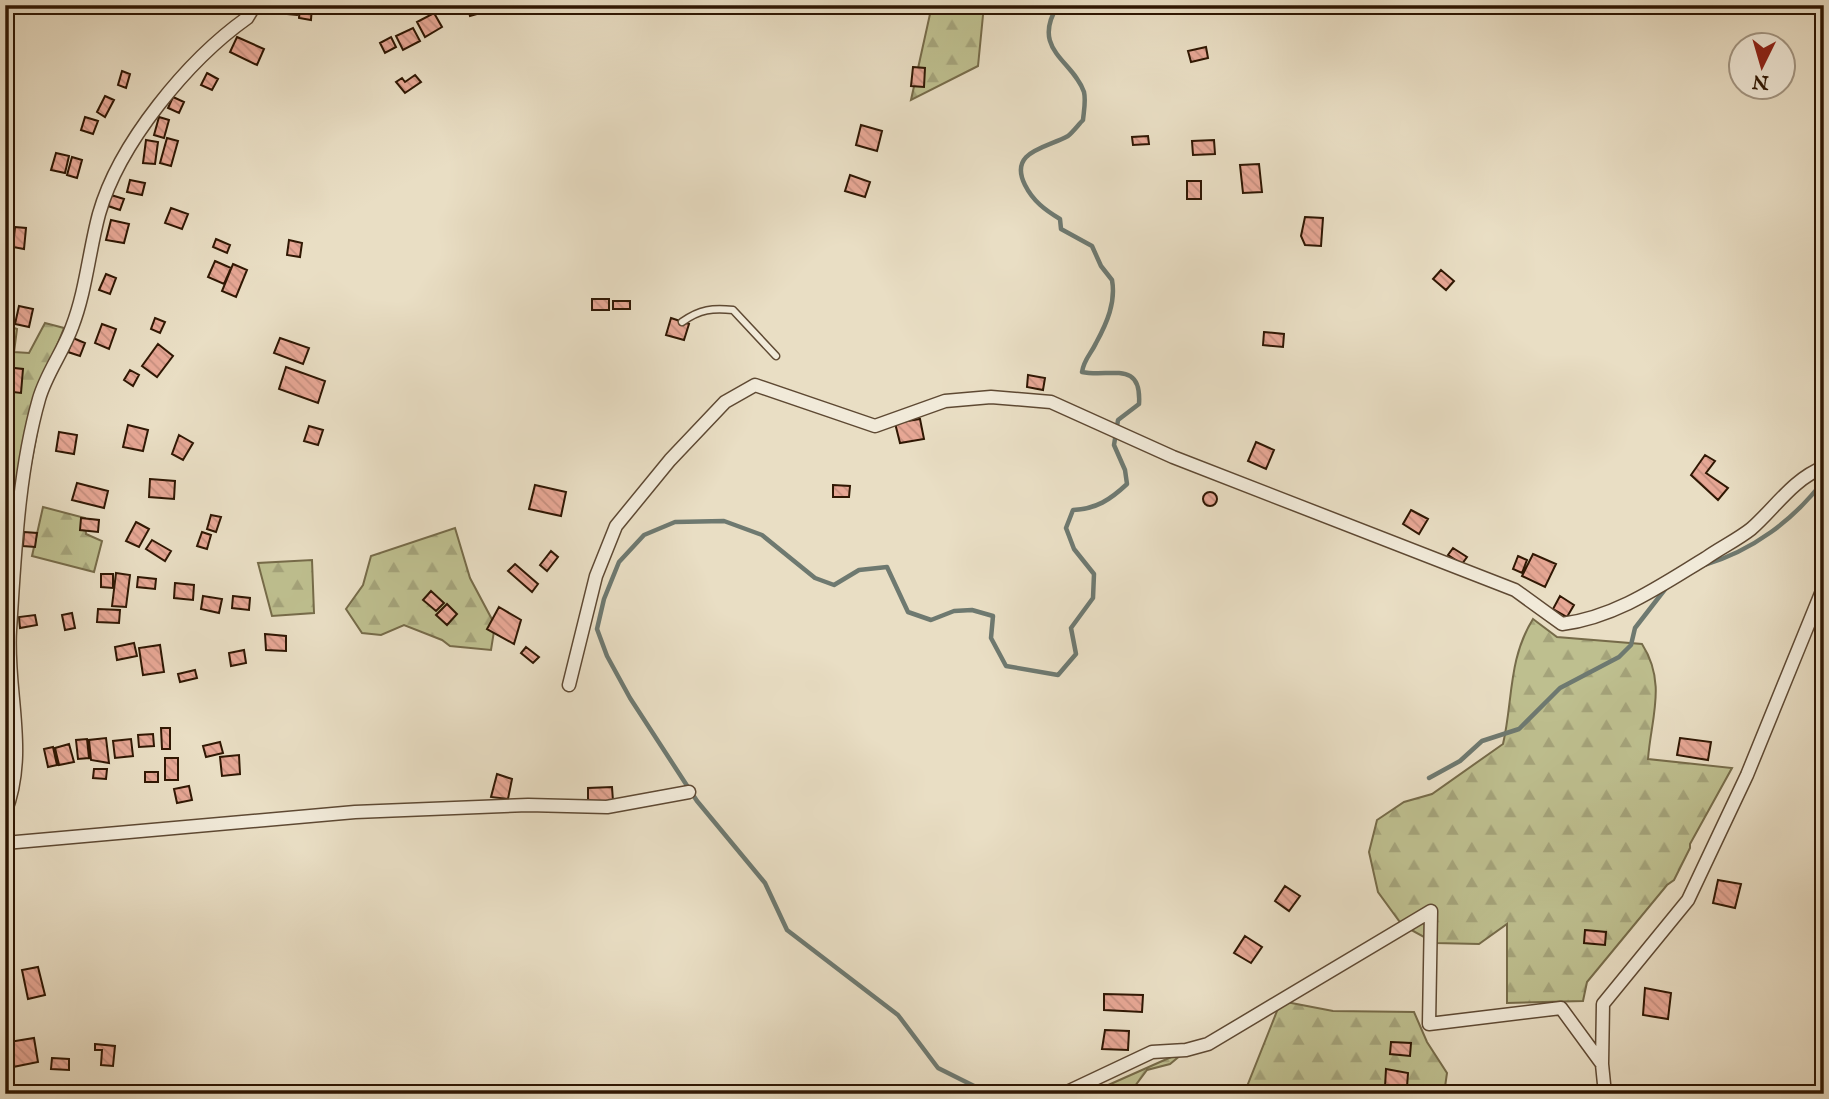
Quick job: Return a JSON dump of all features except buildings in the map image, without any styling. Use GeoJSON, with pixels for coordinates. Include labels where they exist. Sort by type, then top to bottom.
{"type":"FeatureCollection","features":[{"type":"Feature","properties":{"kind":"street"},"geometry":{"type":"LineString","coordinates":[[5,813],[18,766],[10,632],[17,531],[28,444],[40,397],[72,327],[109,186],[148,120],[180,81],[247,18],[255,5]]}},
{"type":"Feature","properties":{"kind":"street"},"geometry":{"type":"LineString","coordinates":[[569,685],[596,576],[616,526],[670,460],[725,401],[754,385],[875,426],[945,401],[991,397],[1051,402],[1173,457],[1515,590],[1562,624],[1591,620],[1616,611],[1670,580],[1751,529],[1791,488],[1824,467]]}},
{"type":"Feature","properties":{"kind":"street"},"geometry":{"type":"LineString","coordinates":[[1605,1094],[1602,1064],[1603,1004],[1688,900],[1747,775],[1824,586]]}},
{"type":"Feature","properties":{"kind":"street"},"geometry":{"type":"LineString","coordinates":[[5,843],[355,812],[528,805],[607,807],[690,792]]}},
{"type":"Feature","properties":{"kind":"street"},"geometry":{"type":"LineString","coordinates":[[1063,1094],[1152,1052],[1186,1050],[1208,1044],[1431,911],[1429,1024],[1561,1008],[1602,1064]]}},
{"type":"Feature","properties":{"kind":"lane"},"geometry":{"type":"LineString","coordinates":[[682,322],[698,312],[713,308],[733,310],[776,356]]}},
{"type":"Feature","properties":{"kind":"green space"},"geometry":{"type":"Polygon","coordinates":[[[932,5],[984,5],[978,66],[911,100],[932,5]]]}},
{"type":"Feature","properties":{"kind":"green space"},"geometry":{"type":"Polygon","coordinates":[[[45,323],[64,328],[50,363],[8,588],[5,587],[5,325],[17,329],[14,352],[29,353],[45,323]]]}},
{"type":"Feature","properties":{"kind":"green space"},"geometry":{"type":"Polygon","coordinates":[[[43,507],[85,518],[86,534],[102,541],[94,572],[32,556],[43,507]]]}},
{"type":"Feature","properties":{"kind":"green space"},"geometry":{"type":"Polygon","coordinates":[[[455,528],[470,578],[495,625],[491,650],[450,646],[442,640],[404,625],[381,635],[362,633],[346,609],[363,585],[371,556],[455,528]]]}},
{"type":"Feature","properties":{"kind":"green space"},"geometry":{"type":"Polygon","coordinates":[[[312,560],[314,613],[272,616],[258,563],[312,560]]]}},
{"type":"Feature","properties":{"kind":"green space"},"geometry":{"type":"Polygon","coordinates":[[[1533,619],[1557,637],[1642,644],[1650,658],[1656,687],[1648,759],[1732,768],[1690,844],[1674,880],[1587,982],[1583,1001],[1507,1003],[1507,924],[1479,944],[1435,943],[1402,925],[1378,892],[1369,852],[1377,820],[1404,802],[1432,794],[1503,744],[1515,665],[1519,649],[1533,619]]]}},
{"type":"Feature","properties":{"kind":"green space"},"geometry":{"type":"Polygon","coordinates":[[[1281,1001],[1333,1011],[1414,1012],[1427,1042],[1447,1073],[1444,1094],[1244,1094],[1281,1001]]]}},
{"type":"Feature","properties":{"kind":"green space"},"geometry":{"type":"Polygon","coordinates":[[[1187,1050],[1170,1064],[1147,1070],[1129,1094],[1088,1094],[1187,1050]]]}},
{"type":"Feature","properties":{"kind":"waterway"},"geometry":{"type":"LineString","coordinates":[[990,1094],[938,1068],[898,1015],[787,930],[765,883],[697,801],[630,698],[607,656],[597,629],[604,599],[619,562],[644,535],[675,522],[724,521],[762,535],[815,578],[834,585],[859,570],[887,567],[908,612],[931,620],[954,611],[972,610],[993,616],[991,638],[1006,666],[1058,675],[1076,654],[1071,628],[1093,598],[1094,574],[1074,549],[1066,528],[1073,510],[1102,503],[1127,484],[1125,470],[1114,445],[1118,420],[1139,404],[1139,390],[1135,381],[1122,373],[1082,372],[1110,312],[1112,280],[1101,266],[1092,246],[1061,229],[1060,219],[1044,209],[1028,191],[1021,174],[1022,165],[1032,152],[1068,136],[1083,120],[1084,92],[1079,81],[1051,44],[1051,20],[1058,5]]}},
{"type":"Feature","properties":{"kind":"waterway"},"geometry":{"type":"LineString","coordinates":[[1704,565],[1739,551],[1771,532],[1786,521],[1824,480]]}},
{"type":"Feature","properties":{"kind":"waterway"},"geometry":{"type":"LineString","coordinates":[[1429,778],[1460,761],[1482,741],[1519,729],[1560,688],[1619,657],[1631,645],[1635,628],[1666,588]]}}]}
